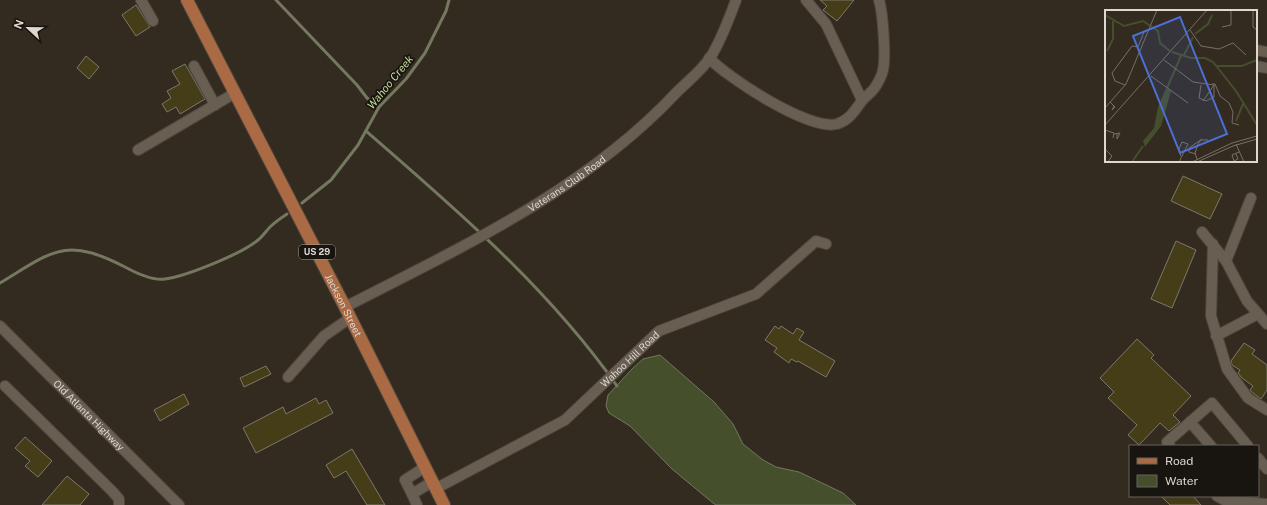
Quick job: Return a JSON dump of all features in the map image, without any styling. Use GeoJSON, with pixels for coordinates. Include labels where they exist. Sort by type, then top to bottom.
{"type":"FeatureCollection","features":[{"type":"Feature","properties":{"kind":"main road","name":"Jackson Street"},"geometry":{"type":"LineString","coordinates":[[187,0],[345,307],[444,505]]}},
{"type":"Feature","properties":{"kind":"street"},"geometry":{"type":"LineString","coordinates":[[141,0],[152,21]]}},
{"type":"Feature","properties":{"kind":"street","name":"Veterans Club Road"},"geometry":{"type":"LineString","coordinates":[[345,307],[488,233],[575,180],[652,120],[709,58],[736,0]]}},
{"type":"Feature","properties":{"kind":"street"},"geometry":{"type":"LineString","coordinates":[[806,0],[826,24],[862,100]]}},
{"type":"Feature","properties":{"kind":"street"},"geometry":{"type":"LineString","coordinates":[[709,58],[720,70],[792,114],[822,124],[836,124],[852,116],[862,100],[872,91],[883,70],[882,13],[879,0]]}},
{"type":"Feature","properties":{"kind":"street"},"geometry":{"type":"LineString","coordinates":[[1257,50],[1267,52]]}},
{"type":"Feature","properties":{"kind":"street"},"geometry":{"type":"LineString","coordinates":[[194,66],[215,105]]}},
{"type":"Feature","properties":{"kind":"street"},"geometry":{"type":"LineString","coordinates":[[1257,66],[1267,68]]}},
{"type":"Feature","properties":{"kind":"street"},"geometry":{"type":"LineString","coordinates":[[138,150],[235,93]]}},
{"type":"Feature","properties":{"kind":"street"},"geometry":{"type":"LineString","coordinates":[[1226,261],[1251,198]]}},
{"type":"Feature","properties":{"kind":"street"},"geometry":{"type":"LineString","coordinates":[[1202,232],[1226,261],[1247,301],[1267,324]]}},
{"type":"Feature","properties":{"kind":"street","name":"Wahoo Hill Road"},"geometry":{"type":"LineString","coordinates":[[434,486],[565,420],[658,331],[756,294],[816,241],[826,244]]}},
{"type":"Feature","properties":{"kind":"street"},"geometry":{"type":"LineString","coordinates":[[1213,244],[1211,316],[1216,336],[1227,369],[1248,398],[1267,410]]}},
{"type":"Feature","properties":{"kind":"street"},"geometry":{"type":"LineString","coordinates":[[1216,336],[1258,314]]}},
{"type":"Feature","properties":{"kind":"street"},"geometry":{"type":"LineString","coordinates":[[288,376],[324,336],[350,318]]}},
{"type":"Feature","properties":{"kind":"street","name":"Old Atlanta Highway"},"geometry":{"type":"LineString","coordinates":[[0,326],[179,505]]}},
{"type":"Feature","properties":{"kind":"street"},"geometry":{"type":"LineString","coordinates":[[5,386],[112,491],[119,499],[119,505]]}},
{"type":"Feature","properties":{"kind":"street"},"geometry":{"type":"LineString","coordinates":[[1169,445],[1167,442],[1212,403],[1247,445]]}},
{"type":"Feature","properties":{"kind":"street"},"geometry":{"type":"LineString","coordinates":[[1190,422],[1210,445]]}},
{"type":"Feature","properties":{"kind":"street"},"geometry":{"type":"LineString","coordinates":[[1259,459],[1267,469]]}},
{"type":"Feature","properties":{"kind":"street"},"geometry":{"type":"LineString","coordinates":[[417,505],[405,480],[425,467]]}},
{"type":"Feature","properties":{"kind":"street"},"geometry":{"type":"LineString","coordinates":[[412,494],[434,486]]}},
{"type":"Feature","properties":{"kind":"street"},"geometry":{"type":"LineString","coordinates":[[1219,497],[1226,501],[1267,504]]}},
{"type":"Feature","properties":{"kind":"water"},"geometry":{"type":"Polygon","coordinates":[[[660,355],[714,402],[733,424],[743,444],[763,460],[776,467],[799,472],[843,493],[856,505],[716,505],[713,503],[672,469],[630,426],[609,413],[606,406],[608,395],[632,369],[643,359],[660,355]]]}},
{"type":"Feature","properties":{"kind":"building"},"geometry":{"type":"Polygon","coordinates":[[[820,0],[854,0],[837,21],[823,10],[827,6],[820,0]]]}},
{"type":"Feature","properties":{"kind":"building"},"geometry":{"type":"Polygon","coordinates":[[[136,5],[150,27],[136,36],[122,15],[136,5]]]}},
{"type":"Feature","properties":{"kind":"building"},"geometry":{"type":"Polygon","coordinates":[[[86,56],[99,67],[89,79],[77,68],[86,56]]]}},
{"type":"Feature","properties":{"kind":"building"},"geometry":{"type":"Polygon","coordinates":[[[185,64],[205,99],[180,114],[176,107],[167,112],[162,104],[171,98],[167,91],[180,84],[172,71],[185,64]]]}},
{"type":"Feature","properties":{"kind":"building"},"geometry":{"type":"Polygon","coordinates":[[[1183,176],[1222,194],[1210,219],[1171,201],[1183,176]]]}},
{"type":"Feature","properties":{"kind":"building"},"geometry":{"type":"Polygon","coordinates":[[[1176,241],[1196,250],[1172,308],[1151,299],[1176,241]]]}},
{"type":"Feature","properties":{"kind":"building"},"geometry":{"type":"Polygon","coordinates":[[[775,326],[779,329],[781,326],[793,334],[797,328],[804,332],[799,340],[835,361],[826,377],[798,361],[797,362],[791,359],[789,363],[774,352],[777,348],[765,340],[775,326]]]}},
{"type":"Feature","properties":{"kind":"building"},"geometry":{"type":"Polygon","coordinates":[[[1137,339],[1154,355],[1151,358],[1191,396],[1173,415],[1180,422],[1169,431],[1160,423],[1139,445],[1128,435],[1137,425],[1108,398],[1114,392],[1100,378],[1137,339]]]}},
{"type":"Feature","properties":{"kind":"building"},"geometry":{"type":"Polygon","coordinates":[[[1244,343],[1255,350],[1252,354],[1267,365],[1267,390],[1261,399],[1250,390],[1253,386],[1242,378],[1238,373],[1240,370],[1232,365],[1231,361],[1244,343]]]}},
{"type":"Feature","properties":{"kind":"building"},"geometry":{"type":"Polygon","coordinates":[[[266,366],[271,374],[244,387],[240,378],[266,366]]]}},
{"type":"Feature","properties":{"kind":"building"},"geometry":{"type":"Polygon","coordinates":[[[184,394],[189,404],[160,421],[154,410],[184,394]]]}},
{"type":"Feature","properties":{"kind":"building"},"geometry":{"type":"Polygon","coordinates":[[[316,398],[319,404],[326,400],[333,413],[256,453],[243,428],[283,407],[286,414],[316,398]]]}},
{"type":"Feature","properties":{"kind":"building"},"geometry":{"type":"Polygon","coordinates":[[[25,437],[52,461],[38,477],[25,466],[30,461],[15,448],[25,437]]]}},
{"type":"Feature","properties":{"kind":"building"},"geometry":{"type":"Polygon","coordinates":[[[352,449],[385,505],[367,505],[346,471],[334,478],[326,465],[352,449]]]}},
{"type":"Feature","properties":{"kind":"building"},"geometry":{"type":"Polygon","coordinates":[[[67,476],[89,494],[80,505],[42,505],[67,476]]]}},
{"type":"Feature","properties":{"kind":"building"},"geometry":{"type":"Polygon","coordinates":[[[1162,497],[1194,497],[1201,505],[1170,505],[1162,497]]]}},
{"type":"Feature","properties":{"kind":"waterway"},"geometry":{"type":"LineString","coordinates":[[276,0],[357,85],[367,98],[379,107]]}},
{"type":"Feature","properties":{"kind":"waterway","name":"Wahoo Creek"},"geometry":{"type":"LineString","coordinates":[[302,203],[331,180],[358,145],[379,107],[406,79],[425,53],[446,11],[449,0]]}},
{"type":"Feature","properties":{"kind":"waterway"},"geometry":{"type":"LineString","coordinates":[[366,131],[467,220],[531,283],[590,350],[617,386]]}},
{"type":"Feature","properties":{"kind":"waterway","name":"Wahoo Creek"},"geometry":{"type":"LineString","coordinates":[[0,283],[47,256],[60,251],[73,250],[88,252],[105,257],[150,278],[165,279],[175,277],[213,264],[250,246],[272,225],[287,214]]}}]}
